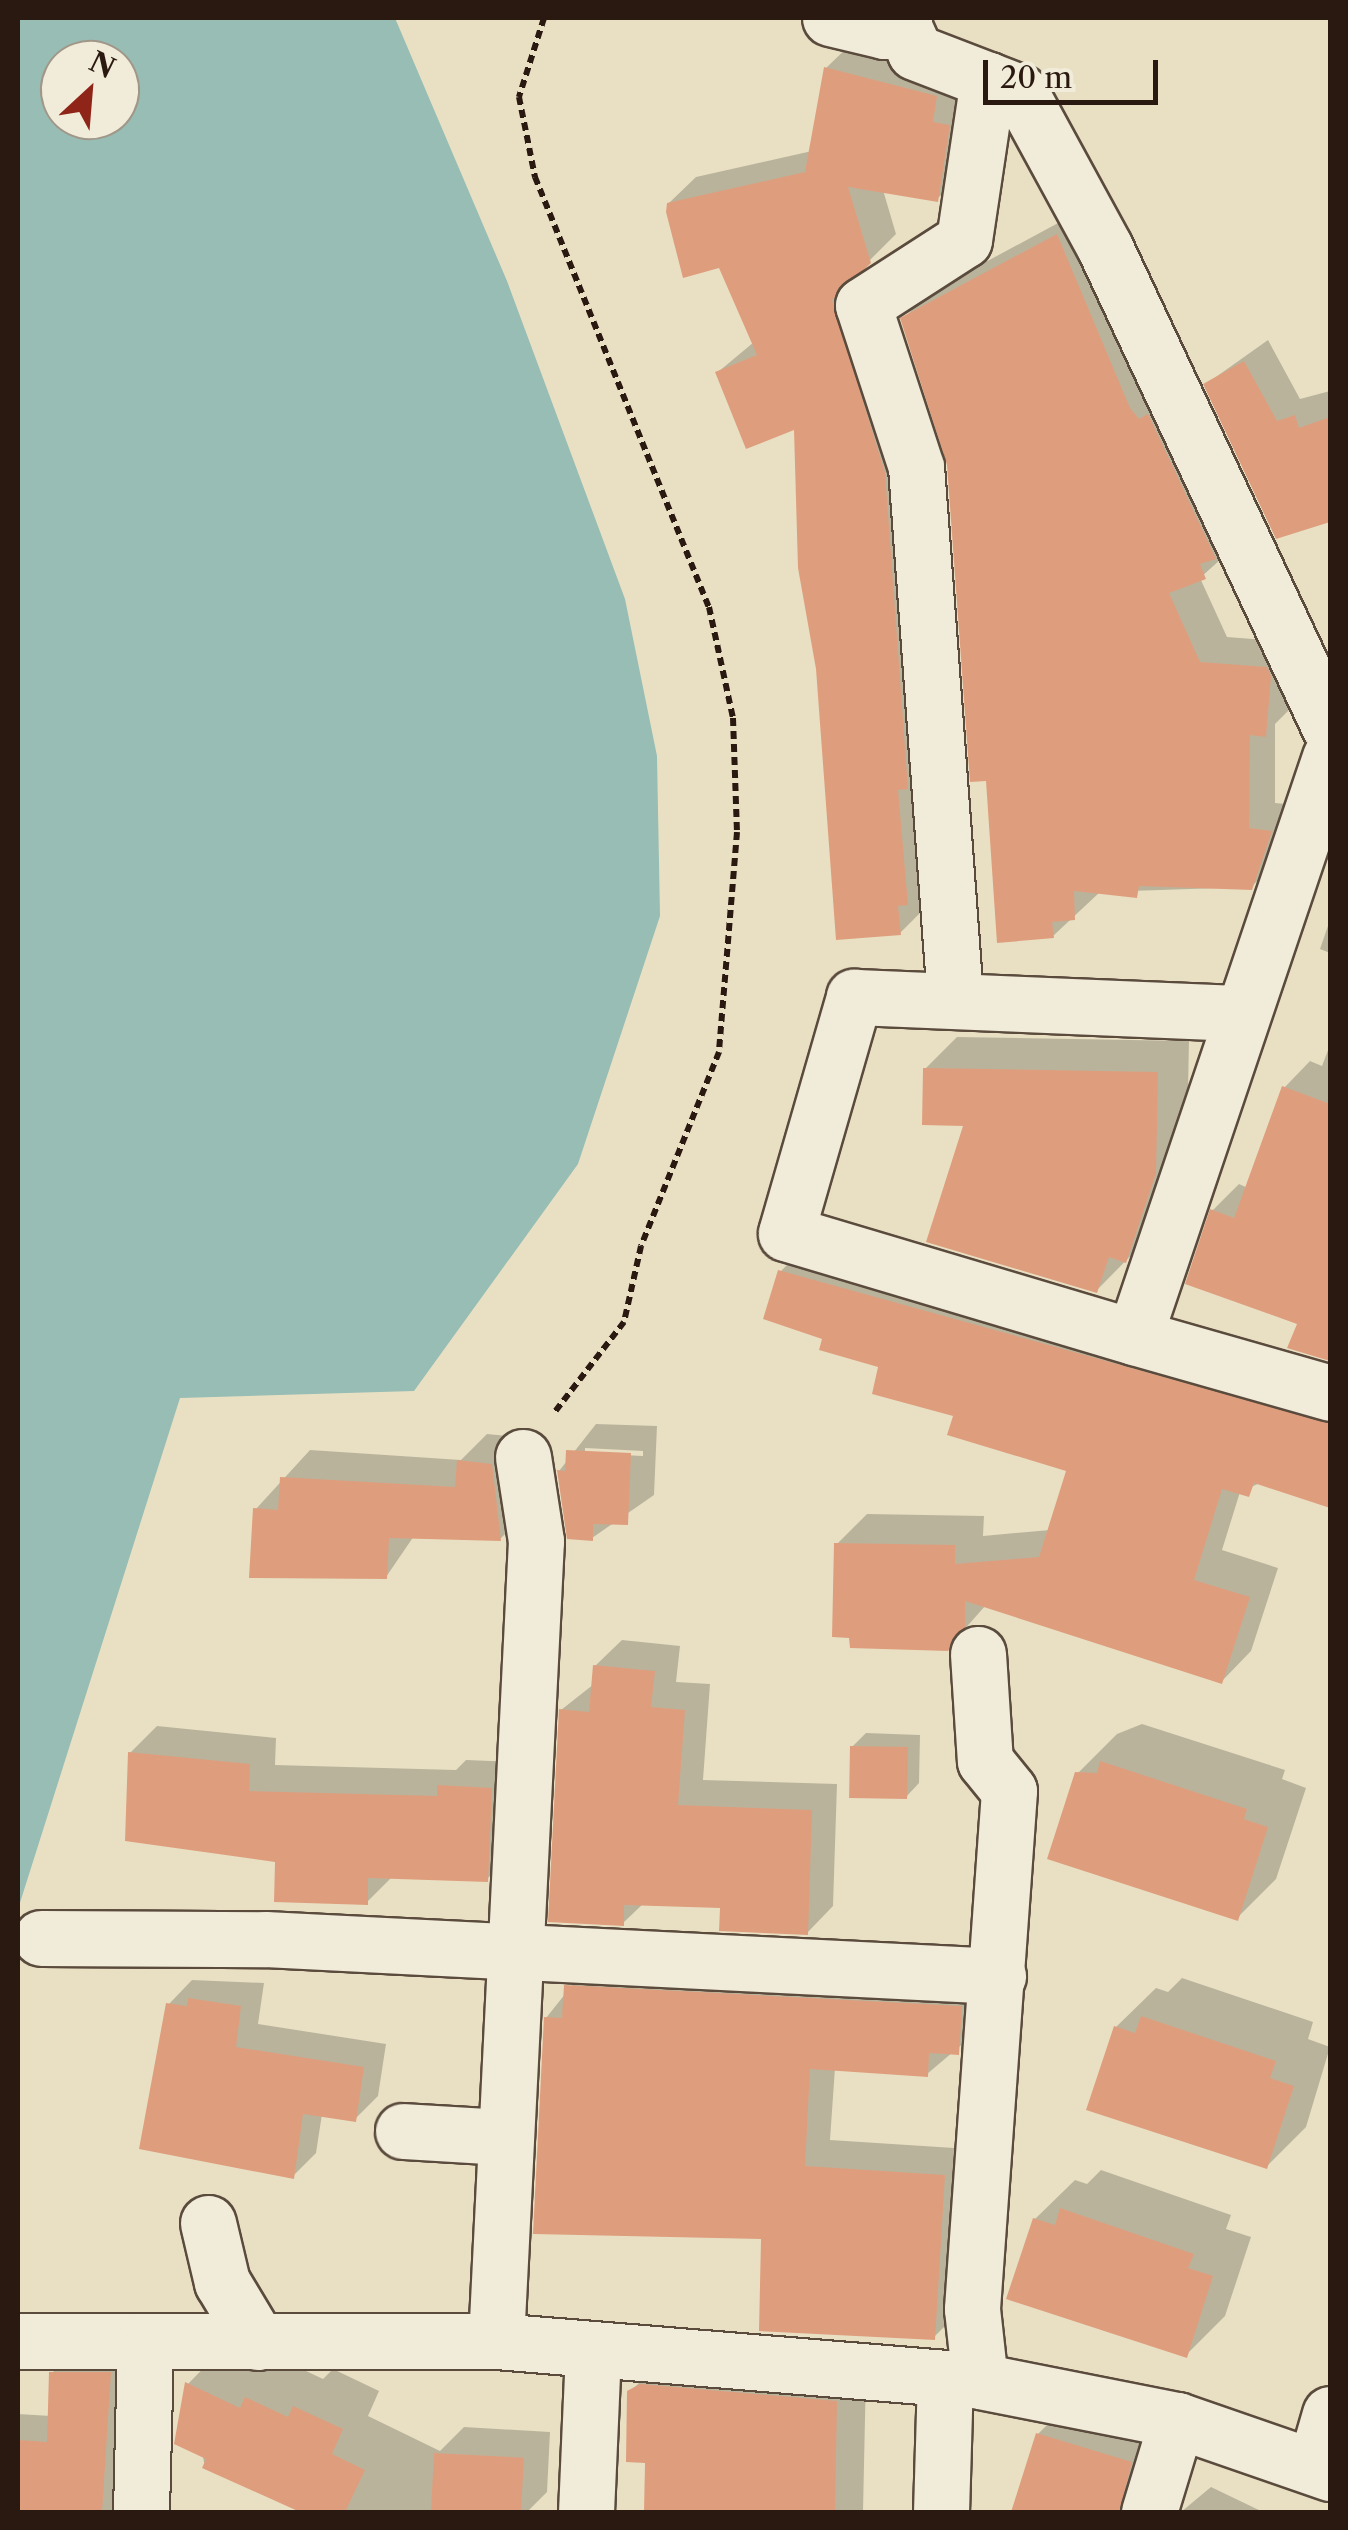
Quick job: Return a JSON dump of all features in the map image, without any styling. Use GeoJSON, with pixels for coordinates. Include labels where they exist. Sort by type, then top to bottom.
{"type":"FeatureCollection","features":[{"type":"Feature","properties":{"kind":"street"},"geometry":{"type":"LineString","coordinates":[[830,18],[904,22],[915,52],[1020,92],[1105,248],[1330,728]]}},
{"type":"Feature","properties":{"kind":"street"},"geometry":{"type":"LineString","coordinates":[[955,998],[916,468],[862,304],[964,240],[988,80]]}},
{"type":"Feature","properties":{"kind":"street"},"geometry":{"type":"LineString","coordinates":[[1134,1337],[1240,1013],[1330,757]]}},
{"type":"Feature","properties":{"kind":"street"},"geometry":{"type":"LineString","coordinates":[[1240,1013],[955,998],[854,997],[786,1233],[1330,1393]]}},
{"type":"Feature","properties":{"kind":"street"},"geometry":{"type":"LineString","coordinates":[[496,2341],[536,1541],[523,1457]]}},
{"type":"Feature","properties":{"kind":"street"},"geometry":{"type":"LineString","coordinates":[[941,2512],[972,2310],[1009,1791],[985,1761],[978,1654]]}},
{"type":"Feature","properties":{"kind":"street"},"geometry":{"type":"LineString","coordinates":[[40,1938],[514,1952],[998,1976]]}},
{"type":"Feature","properties":{"kind":"street"},"geometry":{"type":"LineString","coordinates":[[403,2131],[506,2137]]}},
{"type":"Feature","properties":{"kind":"street"},"geometry":{"type":"LineString","coordinates":[[208,2223],[222,2282],[258,2342]]}},
{"type":"Feature","properties":{"kind":"street"},"geometry":{"type":"LineString","coordinates":[[18,2341],[496,2341],[593,2354],[962,2380],[1177,2420],[1323,2469],[1330,2414]]}},
{"type":"Feature","properties":{"kind":"street"},"geometry":{"type":"LineString","coordinates":[[141,2512],[145,2343]]}},
{"type":"Feature","properties":{"kind":"street"},"geometry":{"type":"LineString","coordinates":[[586,2512],[593,2354]]}},
{"type":"Feature","properties":{"kind":"street"},"geometry":{"type":"LineString","coordinates":[[1149,2512],[1177,2420]]}},
{"type":"Feature","properties":{"kind":"path"},"geometry":{"type":"LineString","coordinates":[[523,1457],[624,1322],[641,1246],[718,1052],[738,832],[733,718],[708,608],[536,177],[519,97],[544,18]]}},
{"type":"Feature","properties":{"kind":"water"},"geometry":{"type":"Polygon","coordinates":[[[18,18],[395,18],[507,281],[625,599],[657,756],[660,916],[578,1164],[414,1391],[180,1398],[18,1909],[18,18]]]}},
{"type":"Feature","properties":{"kind":"building"},"geometry":{"type":"Polygon","coordinates":[[[824,67],[937,96],[933,122],[950,125],[938,202],[848,187],[871,263],[832,300],[885,473],[908,789],[898,790],[908,905],[898,906],[901,935],[836,940],[816,669],[798,568],[794,430],[746,449],[715,372],[757,355],[719,268],[683,278],[666,212],[667,203],[805,172],[824,67]]]}},
{"type":"Feature","properties":{"kind":"building"},"geometry":{"type":"Polygon","coordinates":[[[1057,234],[1130,408],[1139,419],[1148,414],[1216,559],[1200,564],[1206,579],[1169,593],[1200,662],[1267,667],[1271,676],[1266,737],[1250,735],[1249,828],[1272,831],[1252,890],[1139,886],[1137,898],[1074,891],[1075,920],[1052,922],[1054,938],[997,943],[986,781],[970,782],[947,465],[900,318],[1057,234]]]}},
{"type":"Feature","properties":{"kind":"building"},"geometry":{"type":"Polygon","coordinates":[[[1244,361],[1277,421],[1295,415],[1299,428],[1330,417],[1330,522],[1276,539],[1203,384],[1244,361]]]}},
{"type":"Feature","properties":{"kind":"building"},"geometry":{"type":"Polygon","coordinates":[[[923,1068],[1158,1072],[1156,1173],[1126,1263],[1109,1257],[1097,1293],[926,1242],[963,1126],[922,1125],[923,1068]]]}},
{"type":"Feature","properties":{"kind":"building"},"geometry":{"type":"Polygon","coordinates":[[[1282,1086],[1330,1104],[1330,1361],[1287,1348],[1297,1324],[1185,1284],[1210,1209],[1234,1218],[1282,1086]]]}},
{"type":"Feature","properties":{"kind":"building"},"geometry":{"type":"Polygon","coordinates":[[[778,1270],[1330,1423],[1330,1508],[1254,1483],[1249,1497],[1222,1489],[1194,1580],[1250,1597],[1222,1684],[965,1601],[965,1627],[948,1651],[850,1648],[849,1638],[832,1637],[834,1543],[955,1545],[955,1564],[1039,1557],[1066,1471],[947,1435],[953,1416],[872,1394],[878,1367],[819,1350],[822,1339],[763,1319],[778,1270]]]}},
{"type":"Feature","properties":{"kind":"building"},"geometry":{"type":"Polygon","coordinates":[[[566,1450],[631,1453],[628,1525],[593,1524],[593,1541],[567,1539],[557,1470],[565,1471],[566,1450]]]}},
{"type":"Feature","properties":{"kind":"building"},"geometry":{"type":"Polygon","coordinates":[[[457,1460],[492,1464],[501,1541],[389,1538],[387,1579],[249,1578],[253,1508],[278,1510],[280,1477],[455,1487],[457,1460]]]}},
{"type":"Feature","properties":{"kind":"building"},"geometry":{"type":"Polygon","coordinates":[[[593,1665],[655,1671],[651,1707],[685,1710],[678,1805],[812,1810],[808,1935],[719,1931],[720,1908],[624,1905],[624,1926],[548,1922],[559,1709],[589,1712],[593,1665]]]}},
{"type":"Feature","properties":{"kind":"building"},"geometry":{"type":"Polygon","coordinates":[[[850,1746],[908,1747],[907,1799],[849,1798],[850,1746]]]}},
{"type":"Feature","properties":{"kind":"building"},"geometry":{"type":"Polygon","coordinates":[[[128,1752],[250,1764],[249,1791],[437,1796],[437,1785],[492,1788],[488,1882],[368,1878],[368,1905],[274,1902],[275,1862],[125,1841],[128,1752]]]}},
{"type":"Feature","properties":{"kind":"building"},"geometry":{"type":"Polygon","coordinates":[[[1100,1761],[1247,1809],[1244,1819],[1268,1827],[1238,1921],[1047,1859],[1075,1772],[1097,1773],[1100,1761]]]}},
{"type":"Feature","properties":{"kind":"building"},"geometry":{"type":"Polygon","coordinates":[[[564,1985],[962,2006],[959,2055],[929,2053],[928,2077],[810,2069],[805,2166],[945,2175],[935,2340],[759,2331],[761,2239],[533,2234],[544,2017],[562,2018],[564,1985]]]}},
{"type":"Feature","properties":{"kind":"building"},"geometry":{"type":"Polygon","coordinates":[[[188,1998],[241,2006],[236,2047],[364,2067],[356,2122],[303,2114],[294,2179],[139,2149],[166,2003],[187,2006],[188,1998]]]}},
{"type":"Feature","properties":{"kind":"building"},"geometry":{"type":"Polygon","coordinates":[[[1141,2016],[1276,2061],[1270,2078],[1294,2086],[1267,2169],[1086,2110],[1114,2026],[1135,2033],[1141,2016]]]}},
{"type":"Feature","properties":{"kind":"building"},"geometry":{"type":"Polygon","coordinates":[[[1060,2208],[1194,2254],[1188,2268],[1213,2276],[1187,2358],[1006,2299],[1033,2218],[1055,2225],[1060,2208]]]}},
{"type":"Feature","properties":{"kind":"building"},"geometry":{"type":"Polygon","coordinates":[[[49,2372],[111,2372],[102,2512],[18,2512],[18,2440],[47,2442],[49,2372]]]}},
{"type":"Feature","properties":{"kind":"building"},"geometry":{"type":"Polygon","coordinates":[[[185,2382],[240,2408],[245,2397],[288,2417],[293,2406],[343,2429],[332,2454],[365,2470],[345,2512],[300,2512],[202,2468],[206,2459],[174,2444],[185,2382]]]}},
{"type":"Feature","properties":{"kind":"building"},"geometry":{"type":"Polygon","coordinates":[[[640,2384],[837,2401],[835,2512],[644,2512],[645,2463],[626,2462],[627,2391],[640,2384]]]}},
{"type":"Feature","properties":{"kind":"building"},"geometry":{"type":"Polygon","coordinates":[[[1036,2433],[1132,2462],[1119,2512],[1011,2512],[1036,2433]]]}},
{"type":"Feature","properties":{"kind":"building"},"geometry":{"type":"Polygon","coordinates":[[[434,2453],[524,2458],[521,2512],[431,2512],[434,2453]]]}}]}
